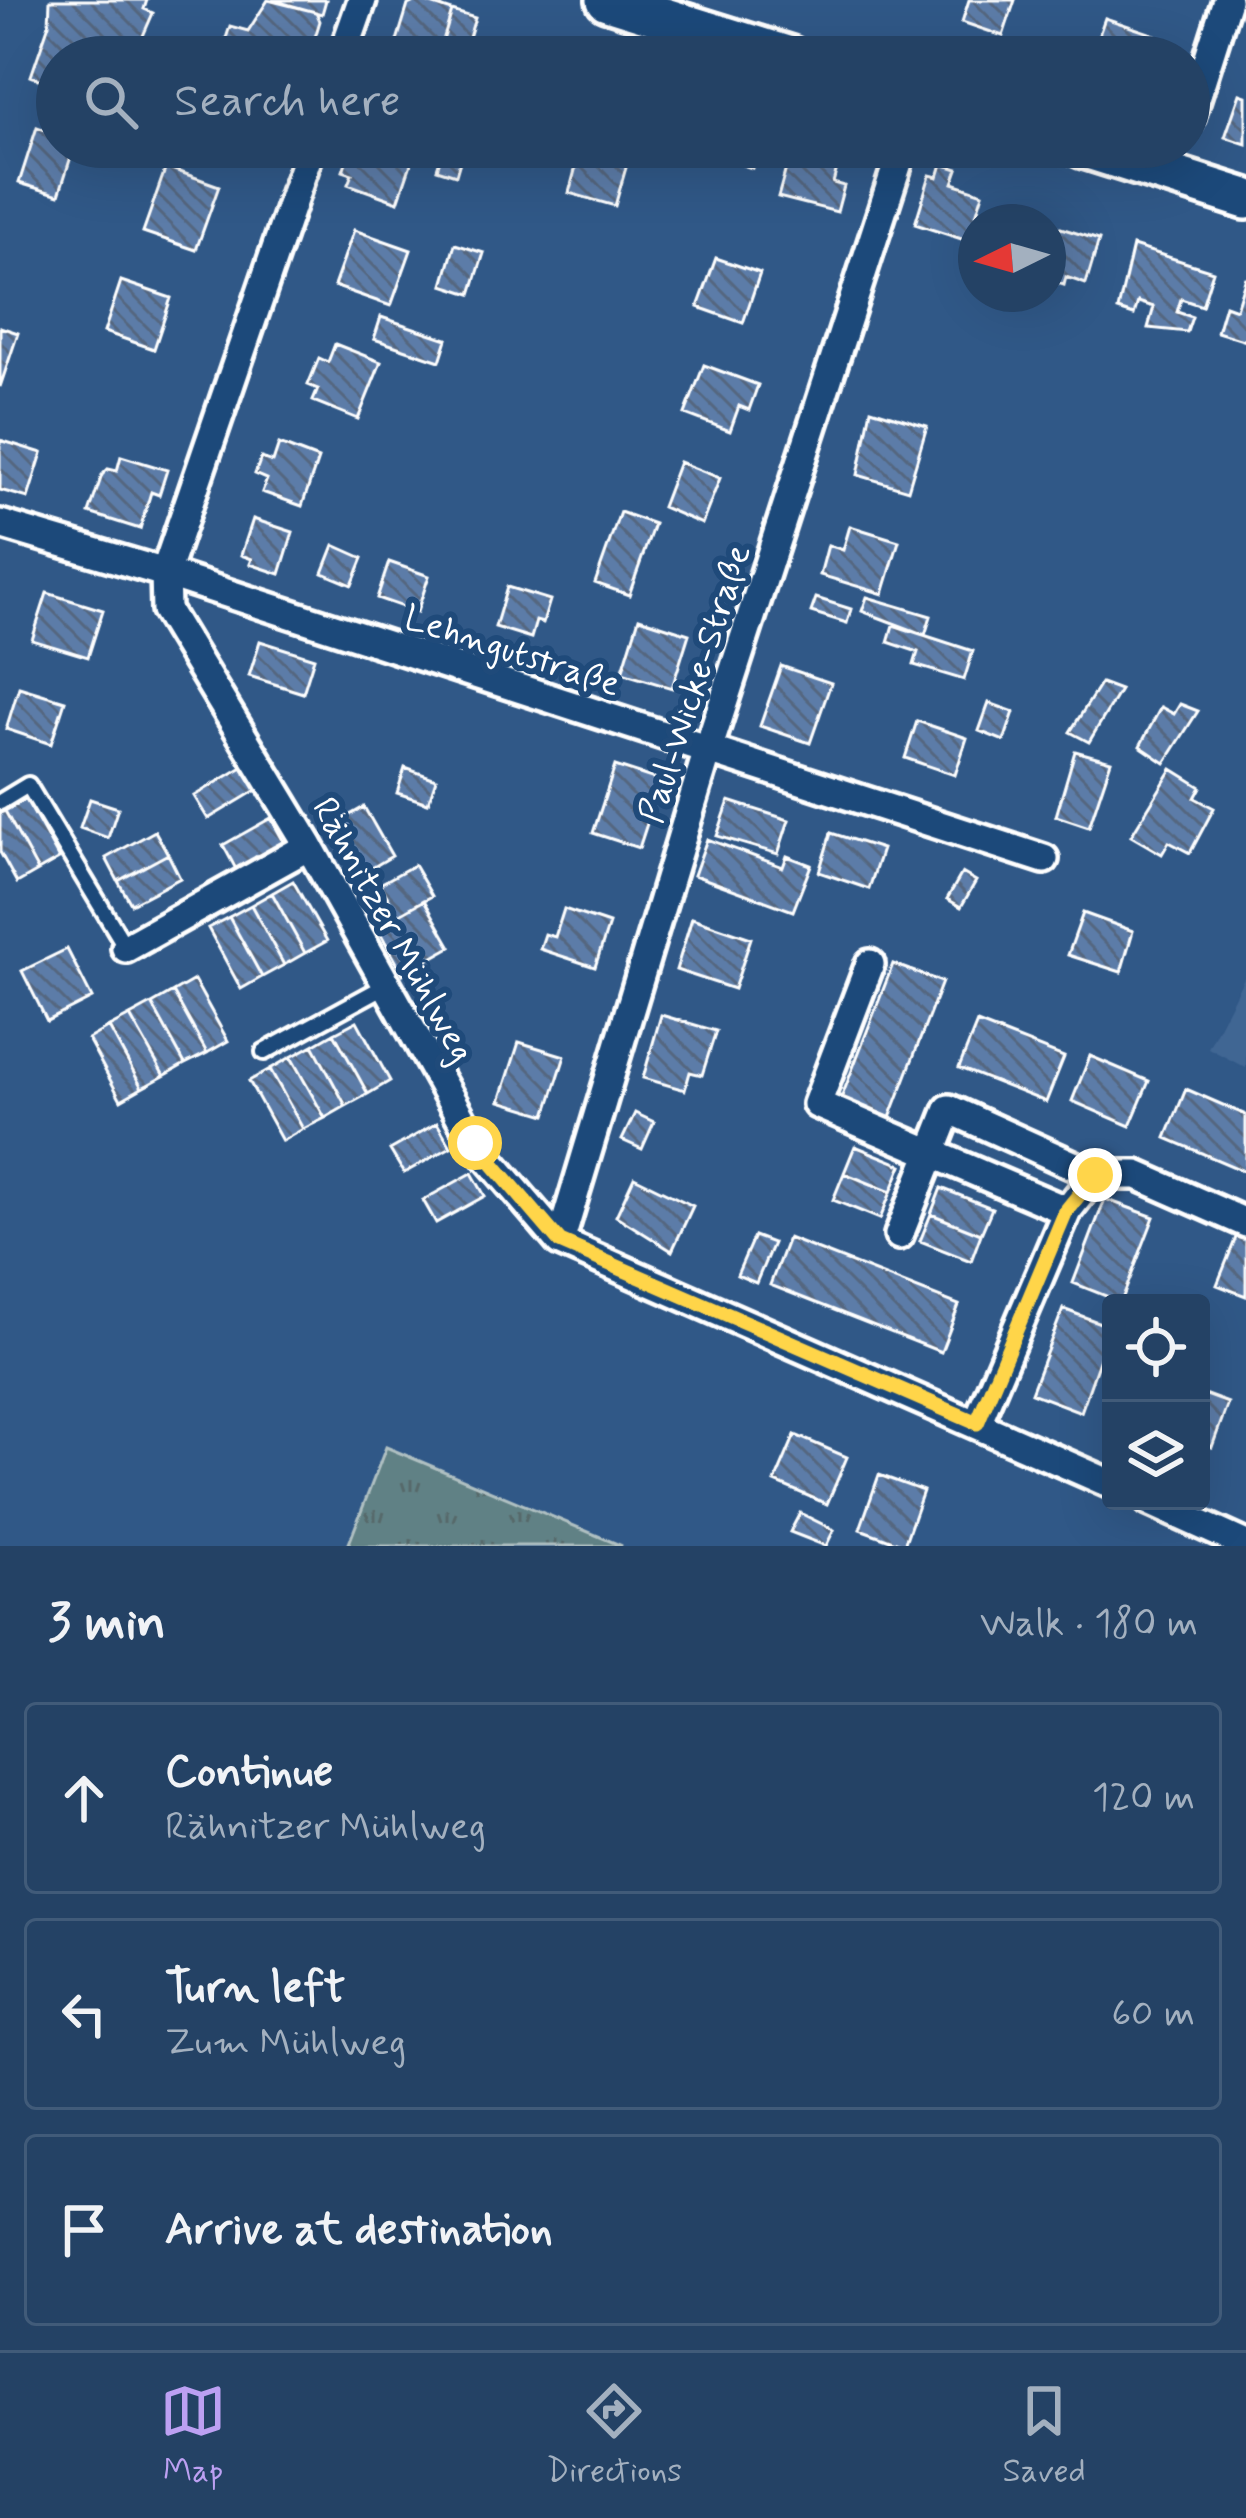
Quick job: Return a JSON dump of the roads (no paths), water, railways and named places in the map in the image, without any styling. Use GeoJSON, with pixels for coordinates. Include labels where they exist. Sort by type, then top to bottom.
{"type":"FeatureCollection","features":[{"type":"Feature","properties":{"kind":"main road"},"geometry":{"type":"LineString","coordinates":[[608,0],[723,36]]}},
{"type":"Feature","properties":{"kind":"main road"},"geometry":{"type":"LineString","coordinates":[[1189,168],[1246,199]]}},
{"type":"Feature","properties":{"kind":"street"},"geometry":{"type":"LineString","coordinates":[[349,36],[362,0]]}},
{"type":"Feature","properties":{"kind":"street"},"geometry":{"type":"LineString","coordinates":[[1210,54],[1227,0]]}},
{"type":"Feature","properties":{"kind":"street"},"geometry":{"type":"LineString","coordinates":[[0,524],[165,573],[304,168]]}},
{"type":"Feature","properties":{"kind":"street","name":"Paul-Wicke-Straße"},"geometry":{"type":"LineString","coordinates":[[560,1242],[708,750],[896,168]]}},
{"type":"Feature","properties":{"kind":"street","name":"Lehngutstraße"},"geometry":{"type":"LineString","coordinates":[[165,573],[1044,859]]}},
{"type":"Feature","properties":{"kind":"street","name":"Rähnitzer Mühlweg"},"geometry":{"type":"LineString","coordinates":[[165,573],[166,610],[309,846],[475,1143],[560,1242],[1102,1480]]}},
{"type":"Feature","properties":{"kind":"street"},"geometry":{"type":"LineString","coordinates":[[126,948],[309,846]]}},
{"type":"Feature","properties":{"kind":"street"},"geometry":{"type":"LineString","coordinates":[[870,964],[817,1104],[1066,1211]]}},
{"type":"Feature","properties":{"kind":"street"},"geometry":{"type":"LineString","coordinates":[[899,1235],[949,1109],[1095,1175],[1137,1175],[1246,1222]]}},
{"type":"Feature","properties":{"kind":"street"},"geometry":{"type":"LineString","coordinates":[[977,1423],[1066,1211],[1095,1175]]}},
{"type":"Feature","properties":{"kind":"street"},"geometry":{"type":"LineString","coordinates":[[1169,1510],[1246,1545]]}},
{"type":"Feature","properties":{"kind":"lane"},"geometry":{"type":"LineString","coordinates":[[0,802],[28,785],[126,948]]}},
{"type":"Feature","properties":{"kind":"lane"},"geometry":{"type":"LineString","coordinates":[[264,1052],[385,986]]}}]}
